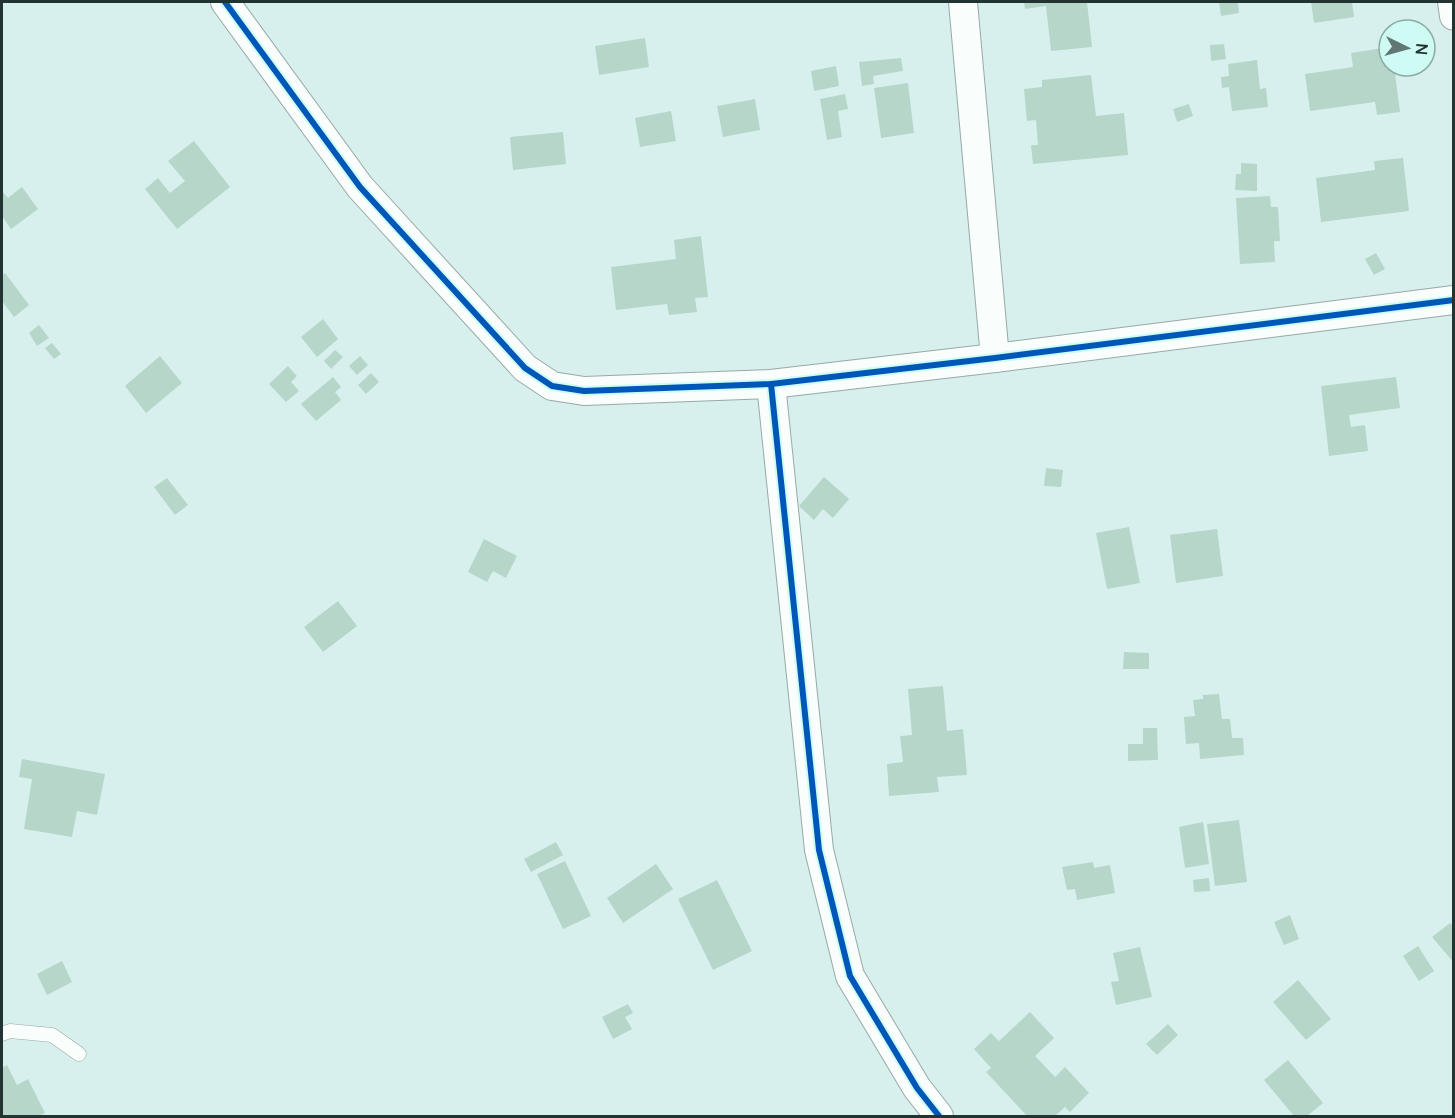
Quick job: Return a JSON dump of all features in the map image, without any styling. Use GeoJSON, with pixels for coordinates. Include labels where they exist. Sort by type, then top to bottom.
{"type":"FeatureCollection","features":[{"type":"Feature","properties":{"kind":"street"},"geometry":{"type":"LineString","coordinates":[[225,2],[360,187],[525,368],[552,386],[584,391],[771,384],[1454,300]]}},
{"type":"Feature","properties":{"kind":"street"},"geometry":{"type":"LineString","coordinates":[[963,2],[995,358]]}},
{"type":"Feature","properties":{"kind":"street"},"geometry":{"type":"LineString","coordinates":[[1452,2],[1454,16]]}},
{"type":"Feature","properties":{"kind":"street"},"geometry":{"type":"LineString","coordinates":[[771,384],[819,850],[850,976],[917,1088],[939,1116]]}},
{"type":"Feature","properties":{"kind":"lane"},"geometry":{"type":"LineString","coordinates":[[2,1034],[10,1031],[52,1035],[79,1054]]}},
{"type":"Feature","properties":{"kind":"building"},"geometry":{"type":"Polygon","coordinates":[[[1024,2],[1087,2],[1092,47],[1051,51],[1046,6],[1025,9],[1024,2]]]}},
{"type":"Feature","properties":{"kind":"building"},"geometry":{"type":"Polygon","coordinates":[[[1219,2],[1238,2],[1239,13],[1221,16],[1219,2]]]}},
{"type":"Feature","properties":{"kind":"building"},"geometry":{"type":"Polygon","coordinates":[[[1311,2],[1352,2],[1354,17],[1314,23],[1311,2]]]}},
{"type":"Feature","properties":{"kind":"building"},"geometry":{"type":"Polygon","coordinates":[[[645,38],[649,67],[599,75],[595,46],[645,38]]]}},
{"type":"Feature","properties":{"kind":"building"},"geometry":{"type":"Polygon","coordinates":[[[1224,44],[1226,59],[1211,61],[1210,45],[1224,44]]]}},
{"type":"Feature","properties":{"kind":"building"},"geometry":{"type":"Polygon","coordinates":[[[1377,49],[1377,78],[1396,78],[1400,112],[1377,115],[1375,102],[1310,111],[1305,74],[1353,67],[1351,53],[1377,49]]]}},
{"type":"Feature","properties":{"kind":"building"},"geometry":{"type":"Polygon","coordinates":[[[901,58],[903,71],[873,76],[874,84],[862,86],[859,62],[901,58]]]}},
{"type":"Feature","properties":{"kind":"building"},"geometry":{"type":"Polygon","coordinates":[[[1257,60],[1260,89],[1266,88],[1268,107],[1232,111],[1229,87],[1222,88],[1221,77],[1229,76],[1228,64],[1257,60]]]}},
{"type":"Feature","properties":{"kind":"building"},"geometry":{"type":"Polygon","coordinates":[[[836,66],[839,86],[814,91],[811,71],[836,66]]]}},
{"type":"Feature","properties":{"kind":"building"},"geometry":{"type":"Polygon","coordinates":[[[1091,75],[1096,116],[1124,113],[1128,155],[1033,164],[1031,145],[1038,145],[1036,120],[1027,121],[1024,89],[1042,87],[1042,80],[1091,75]]]}},
{"type":"Feature","properties":{"kind":"building"},"geometry":{"type":"Polygon","coordinates":[[[908,83],[914,133],[881,138],[874,88],[908,83]]]}},
{"type":"Feature","properties":{"kind":"building"},"geometry":{"type":"Polygon","coordinates":[[[845,94],[848,109],[838,111],[842,137],[827,140],[820,99],[845,94]]]}},
{"type":"Feature","properties":{"kind":"building"},"geometry":{"type":"Polygon","coordinates":[[[755,99],[760,130],[723,137],[717,106],[755,99]]]}},
{"type":"Feature","properties":{"kind":"building"},"geometry":{"type":"Polygon","coordinates":[[[1189,104],[1193,116],[1177,122],[1173,109],[1189,104]]]}},
{"type":"Feature","properties":{"kind":"building"},"geometry":{"type":"Polygon","coordinates":[[[671,111],[676,141],[640,147],[635,118],[671,111]]]}},
{"type":"Feature","properties":{"kind":"building"},"geometry":{"type":"Polygon","coordinates":[[[563,132],[566,164],[513,170],[510,137],[563,132]]]}},
{"type":"Feature","properties":{"kind":"building"},"geometry":{"type":"Polygon","coordinates":[[[194,141],[230,187],[177,229],[145,189],[158,178],[170,193],[185,181],[168,161],[194,141]]]}},
{"type":"Feature","properties":{"kind":"building"},"geometry":{"type":"Polygon","coordinates":[[[1403,158],[1409,211],[1321,222],[1316,178],[1375,170],[1374,161],[1403,158]]]}},
{"type":"Feature","properties":{"kind":"building"},"geometry":{"type":"Polygon","coordinates":[[[1241,163],[1257,164],[1257,191],[1235,190],[1236,174],[1241,174],[1241,163]]]}},
{"type":"Feature","properties":{"kind":"building"},"geometry":{"type":"Polygon","coordinates":[[[22,187],[38,209],[11,229],[2,216],[2,194],[3,192],[8,198],[22,187]]]}},
{"type":"Feature","properties":{"kind":"building"},"geometry":{"type":"Polygon","coordinates":[[[1270,196],[1271,207],[1278,207],[1280,241],[1274,241],[1275,262],[1240,264],[1236,198],[1270,196]]]}},
{"type":"Feature","properties":{"kind":"building"},"geometry":{"type":"Polygon","coordinates":[[[701,236],[708,297],[695,298],[697,312],[669,315],[667,304],[616,310],[611,267],[676,259],[674,240],[701,236]]]}},
{"type":"Feature","properties":{"kind":"building"},"geometry":{"type":"Polygon","coordinates":[[[1376,253],[1385,269],[1374,275],[1365,259],[1376,253]]]}},
{"type":"Feature","properties":{"kind":"building"},"geometry":{"type":"Polygon","coordinates":[[[5,273],[29,305],[14,317],[2,301],[2,275],[5,273]]]}},
{"type":"Feature","properties":{"kind":"building"},"geometry":{"type":"Polygon","coordinates":[[[323,319],[338,339],[317,357],[301,337],[323,319]]]}},
{"type":"Feature","properties":{"kind":"building"},"geometry":{"type":"Polygon","coordinates":[[[39,325],[49,338],[37,346],[29,333],[39,325]]]}},
{"type":"Feature","properties":{"kind":"building"},"geometry":{"type":"Polygon","coordinates":[[[52,343],[61,354],[54,359],[45,348],[52,343]]]}},
{"type":"Feature","properties":{"kind":"building"},"geometry":{"type":"Polygon","coordinates":[[[335,350],[343,357],[331,369],[324,361],[335,350]]]}},
{"type":"Feature","properties":{"kind":"building"},"geometry":{"type":"Polygon","coordinates":[[[160,356],[182,383],[146,413],[125,386],[160,356]]]}},
{"type":"Feature","properties":{"kind":"building"},"geometry":{"type":"Polygon","coordinates":[[[360,356],[368,365],[357,375],[349,366],[360,356]]]}},
{"type":"Feature","properties":{"kind":"building"},"geometry":{"type":"Polygon","coordinates":[[[288,366],[297,376],[291,382],[299,391],[286,402],[269,384],[288,366]]]}},
{"type":"Feature","properties":{"kind":"building"},"geometry":{"type":"Polygon","coordinates":[[[371,373],[379,382],[366,394],[358,385],[371,373]]]}},
{"type":"Feature","properties":{"kind":"building"},"geometry":{"type":"Polygon","coordinates":[[[333,377],[341,387],[335,392],[341,400],[316,421],[301,404],[333,377]]]}},
{"type":"Feature","properties":{"kind":"building"},"geometry":{"type":"Polygon","coordinates":[[[1396,377],[1400,408],[1349,415],[1351,427],[1365,425],[1368,451],[1329,456],[1321,386],[1396,377]]]}},
{"type":"Feature","properties":{"kind":"building"},"geometry":{"type":"Polygon","coordinates":[[[1046,468],[1063,470],[1061,487],[1044,486],[1046,468]]]}},
{"type":"Feature","properties":{"kind":"building"},"geometry":{"type":"Polygon","coordinates":[[[824,477],[849,499],[833,518],[823,509],[814,520],[799,506],[824,477]]]}},
{"type":"Feature","properties":{"kind":"building"},"geometry":{"type":"Polygon","coordinates":[[[167,478],[188,505],[175,515],[154,487],[167,478]]]}},
{"type":"Feature","properties":{"kind":"building"},"geometry":{"type":"Polygon","coordinates":[[[1129,527],[1140,583],[1107,589],[1096,533],[1129,527]]]}},
{"type":"Feature","properties":{"kind":"building"},"geometry":{"type":"Polygon","coordinates":[[[1217,529],[1223,576],[1176,583],[1170,535],[1217,529]]]}},
{"type":"Feature","properties":{"kind":"building"},"geometry":{"type":"Polygon","coordinates":[[[484,539],[517,556],[506,578],[493,571],[487,582],[468,572],[484,539]]]}},
{"type":"Feature","properties":{"kind":"building"},"geometry":{"type":"Polygon","coordinates":[[[338,601],[357,626],[323,652],[304,627],[338,601]]]}},
{"type":"Feature","properties":{"kind":"building"},"geometry":{"type":"Polygon","coordinates":[[[1124,652],[1149,653],[1149,669],[1123,669],[1124,652]]]}},
{"type":"Feature","properties":{"kind":"building"},"geometry":{"type":"Polygon","coordinates":[[[943,686],[947,731],[963,729],[967,775],[937,777],[939,792],[889,796],[887,764],[903,762],[900,736],[912,735],[908,689],[943,686]]]}},
{"type":"Feature","properties":{"kind":"building"},"geometry":{"type":"Polygon","coordinates":[[[1219,694],[1222,719],[1230,719],[1232,738],[1243,738],[1244,755],[1200,759],[1199,743],[1186,744],[1184,717],[1195,716],[1193,700],[1203,699],[1203,695],[1219,694]]]}},
{"type":"Feature","properties":{"kind":"building"},"geometry":{"type":"Polygon","coordinates":[[[1143,728],[1157,728],[1158,760],[1128,761],[1128,744],[1143,744],[1143,728]]]}},
{"type":"Feature","properties":{"kind":"building"},"geometry":{"type":"Polygon","coordinates":[[[22,759],[105,774],[97,815],[77,811],[72,837],[24,829],[32,779],[19,777],[22,759]]]}},
{"type":"Feature","properties":{"kind":"building"},"geometry":{"type":"Polygon","coordinates":[[[1239,820],[1247,882],[1215,886],[1207,824],[1239,820]]]}},
{"type":"Feature","properties":{"kind":"building"},"geometry":{"type":"Polygon","coordinates":[[[1203,822],[1209,864],[1185,868],[1179,827],[1203,822]]]}},
{"type":"Feature","properties":{"kind":"building"},"geometry":{"type":"Polygon","coordinates":[[[556,842],[563,855],[531,872],[524,859],[556,842]]]}},
{"type":"Feature","properties":{"kind":"building"},"geometry":{"type":"Polygon","coordinates":[[[565,861],[591,916],[563,929],[537,874],[565,861]]]}},
{"type":"Feature","properties":{"kind":"building"},"geometry":{"type":"Polygon","coordinates":[[[1093,862],[1094,868],[1110,865],[1115,893],[1077,900],[1075,889],[1067,890],[1062,867],[1093,862]]]}},
{"type":"Feature","properties":{"kind":"building"},"geometry":{"type":"Polygon","coordinates":[[[656,864],[673,889],[623,923],[607,898],[656,864]]]}},
{"type":"Feature","properties":{"kind":"building"},"geometry":{"type":"Polygon","coordinates":[[[1209,878],[1210,891],[1194,892],[1193,880],[1209,878]]]}},
{"type":"Feature","properties":{"kind":"building"},"geometry":{"type":"Polygon","coordinates":[[[717,880],[752,951],[713,970],[678,899],[717,880]]]}},
{"type":"Feature","properties":{"kind":"building"},"geometry":{"type":"Polygon","coordinates":[[[1290,915],[1299,939],[1284,945],[1274,922],[1290,915]]]}},
{"type":"Feature","properties":{"kind":"building"},"geometry":{"type":"Polygon","coordinates":[[[1450,923],[1454,927],[1454,963],[1432,937],[1450,923]]]}},
{"type":"Feature","properties":{"kind":"building"},"geometry":{"type":"Polygon","coordinates":[[[1418,946],[1434,971],[1419,981],[1403,956],[1418,946]]]}},
{"type":"Feature","properties":{"kind":"building"},"geometry":{"type":"Polygon","coordinates":[[[1140,947],[1152,997],[1116,1005],[1111,982],[1119,981],[1113,953],[1140,947]]]}},
{"type":"Feature","properties":{"kind":"building"},"geometry":{"type":"Polygon","coordinates":[[[62,961],[72,982],[47,995],[37,974],[62,961]]]}},
{"type":"Feature","properties":{"kind":"building"},"geometry":{"type":"Polygon","coordinates":[[[1298,980],[1331,1019],[1306,1040],[1273,1002],[1298,980]]]}},
{"type":"Feature","properties":{"kind":"building"},"geometry":{"type":"Polygon","coordinates":[[[628,1004],[633,1013],[625,1017],[632,1029],[613,1039],[602,1017],[628,1004]]]}},
{"type":"Feature","properties":{"kind":"building"},"geometry":{"type":"Polygon","coordinates":[[[1030,1012],[1054,1038],[1035,1056],[1055,1077],[1065,1067],[1089,1093],[1070,1112],[1065,1107],[1055,1116],[1027,1116],[986,1072],[991,1068],[974,1049],[991,1033],[999,1041],[1030,1012]]]}},
{"type":"Feature","properties":{"kind":"building"},"geometry":{"type":"Polygon","coordinates":[[[1168,1024],[1178,1035],[1157,1055],[1146,1044],[1168,1024]]]}},
{"type":"Feature","properties":{"kind":"building"},"geometry":{"type":"Polygon","coordinates":[[[1288,1060],[1323,1103],[1307,1116],[1294,1116],[1264,1080],[1288,1060]]]}},
{"type":"Feature","properties":{"kind":"building"},"geometry":{"type":"Polygon","coordinates":[[[7,1065],[17,1085],[28,1079],[45,1113],[39,1116],[2,1116],[2,1068],[7,1065]]]}},
{"type":"Feature","properties":{"kind":"cycle path"},"geometry":{"type":"LineString","coordinates":[[225,2],[360,187],[525,368],[552,386],[584,391],[771,384],[1454,300]]}},
{"type":"Feature","properties":{"kind":"cycle path"},"geometry":{"type":"LineString","coordinates":[[771,384],[819,850],[850,976],[917,1088],[939,1116]]}}]}
